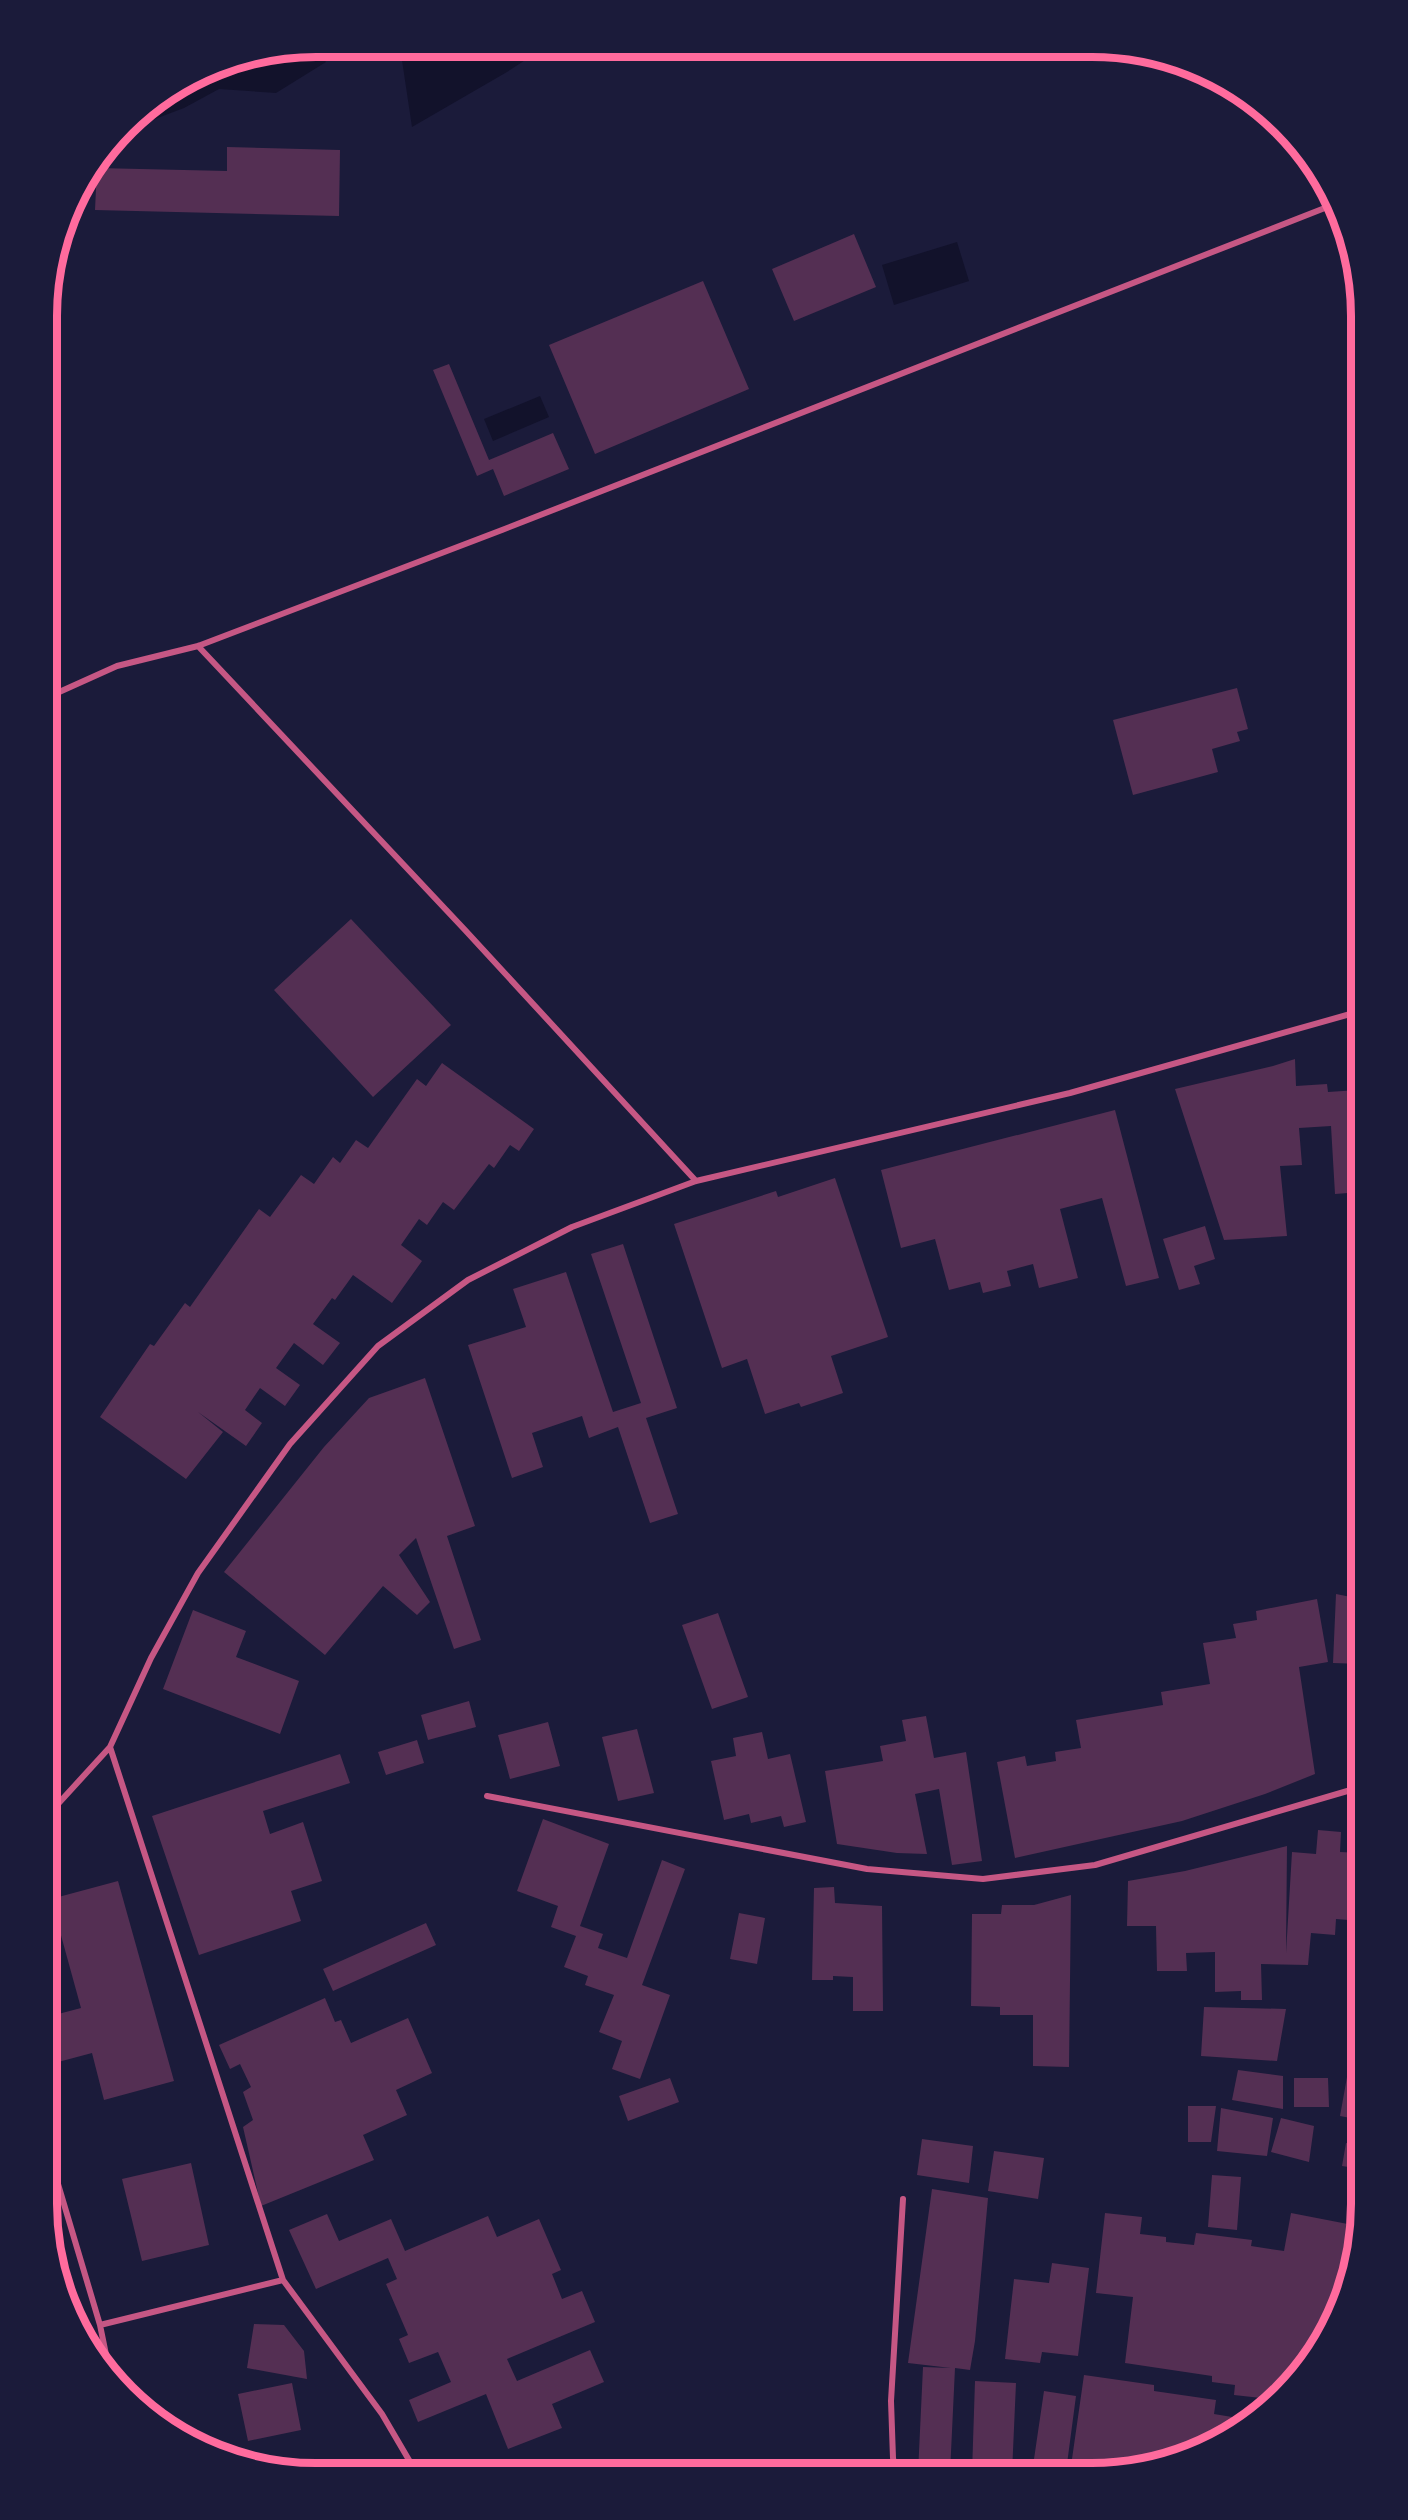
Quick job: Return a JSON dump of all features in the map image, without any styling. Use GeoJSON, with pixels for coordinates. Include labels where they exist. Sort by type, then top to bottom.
{"type":"FeatureCollection","features":[{"type":"Feature","properties":{"kind":"street"},"geometry":{"type":"LineString","coordinates":[[57,693],[117,666],[198,646],[502,530],[1327,207]]}},
{"type":"Feature","properties":{"kind":"street"},"geometry":{"type":"LineString","coordinates":[[198,646],[473,938],[696,1181]]}},
{"type":"Feature","properties":{"kind":"street"},"geometry":{"type":"LineString","coordinates":[[57,1805],[110,1747],[151,1658],[198,1573],[290,1444],[378,1346],[468,1280],[572,1227],[696,1181],[1070,1093],[1351,1014]]}},
{"type":"Feature","properties":{"kind":"street"},"geometry":{"type":"LineString","coordinates":[[110,1747],[283,2280],[381,2414],[411,2463]]}},
{"type":"Feature","properties":{"kind":"street"},"geometry":{"type":"LineString","coordinates":[[487,1796],[867,1869],[983,1879],[1095,1865],[1351,1790]]}},
{"type":"Feature","properties":{"kind":"street"},"geometry":{"type":"LineString","coordinates":[[57,2183],[100,2325],[106,2356]]}},
{"type":"Feature","properties":{"kind":"street"},"geometry":{"type":"LineString","coordinates":[[894,2463],[891,2401],[903,2199]]}},
{"type":"Feature","properties":{"kind":"street"},"geometry":{"type":"LineString","coordinates":[[100,2325],[283,2280]]}},
{"type":"Feature","properties":{"kind":"shaded area"},"geometry":{"type":"Polygon","coordinates":[[[323,57],[326,62],[276,93],[219,89],[184,108],[142,124],[158,110],[186,92],[233,71],[282,59],[323,57]]]}},
{"type":"Feature","properties":{"kind":"shaded area"},"geometry":{"type":"Polygon","coordinates":[[[402,57],[530,57],[507,72],[412,127],[402,57]]]}},
{"type":"Feature","properties":{"kind":"shaded area"},"geometry":{"type":"Polygon","coordinates":[[[957,242],[969,281],[894,305],[882,265],[957,242]]]}},
{"type":"Feature","properties":{"kind":"shaded area"},"geometry":{"type":"Polygon","coordinates":[[[540,396],[549,417],[493,441],[484,419],[540,396]]]}},
{"type":"Feature","properties":{"kind":"building"},"geometry":{"type":"Polygon","coordinates":[[[227,147],[340,150],[339,216],[95,210],[96,179],[103,168],[227,171],[227,147]]]}},
{"type":"Feature","properties":{"kind":"building"},"geometry":{"type":"Polygon","coordinates":[[[854,234],[876,287],[794,321],[772,269],[854,234]]]}},
{"type":"Feature","properties":{"kind":"building"},"geometry":{"type":"Polygon","coordinates":[[[703,281],[749,389],[595,454],[549,345],[703,281]]]}},
{"type":"Feature","properties":{"kind":"building"},"geometry":{"type":"Polygon","coordinates":[[[449,364],[489,460],[553,433],[569,469],[504,496],[493,469],[477,476],[433,370],[449,364]]]}},
{"type":"Feature","properties":{"kind":"building"},"geometry":{"type":"Polygon","coordinates":[[[1237,688],[1248,729],[1237,732],[1240,741],[1212,749],[1218,772],[1133,795],[1113,720],[1237,688]]]}},
{"type":"Feature","properties":{"kind":"building"},"geometry":{"type":"Polygon","coordinates":[[[351,919],[451,1025],[373,1097],[274,990],[351,919]]]}},
{"type":"Feature","properties":{"kind":"building"},"geometry":{"type":"Polygon","coordinates":[[[1295,1059],[1296,1086],[1327,1084],[1328,1092],[1351,1090],[1351,1193],[1335,1194],[1331,1126],[1299,1128],[1302,1165],[1280,1166],[1287,1236],[1224,1240],[1175,1089],[1295,1059]]]}},
{"type":"Feature","properties":{"kind":"building"},"geometry":{"type":"Polygon","coordinates":[[[442,1063],[534,1129],[519,1151],[510,1145],[494,1168],[489,1164],[454,1210],[443,1202],[427,1225],[419,1219],[401,1245],[422,1261],[392,1303],[353,1275],[335,1300],[332,1298],[313,1324],[340,1343],[323,1365],[294,1343],[276,1368],[300,1385],[285,1406],[260,1388],[245,1410],[262,1423],[246,1446],[198,1412],[223,1432],[186,1479],[100,1417],[150,1344],[154,1346],[185,1303],[190,1307],[259,1209],[270,1217],[301,1175],[314,1184],[333,1157],[340,1163],[356,1140],[368,1148],[417,1079],[426,1086],[442,1063]]]}},
{"type":"Feature","properties":{"kind":"building"},"geometry":{"type":"Polygon","coordinates":[[[1115,1110],[1159,1278],[1126,1286],[1102,1198],[1060,1209],[1078,1278],[1039,1288],[1033,1264],[1007,1271],[1011,1286],[983,1293],[980,1282],[949,1290],[935,1239],[901,1248],[881,1170],[1115,1110]]]}},
{"type":"Feature","properties":{"kind":"building"},"geometry":{"type":"Polygon","coordinates":[[[835,1178],[888,1337],[831,1356],[843,1393],[801,1407],[799,1403],[765,1414],[747,1359],[722,1368],[674,1224],[776,1191],[778,1197],[835,1178]]]}},
{"type":"Feature","properties":{"kind":"building"},"geometry":{"type":"Polygon","coordinates":[[[1205,1226],[1215,1259],[1194,1266],[1200,1284],[1179,1290],[1163,1239],[1205,1226]]]}},
{"type":"Feature","properties":{"kind":"building"},"geometry":{"type":"Polygon","coordinates":[[[623,1244],[677,1408],[646,1418],[678,1514],[650,1523],[618,1427],[589,1438],[582,1416],[532,1433],[543,1467],[512,1478],[468,1345],[526,1327],[513,1289],[566,1272],[613,1412],[641,1403],[591,1254],[623,1244]]]}},
{"type":"Feature","properties":{"kind":"building"},"geometry":{"type":"Polygon","coordinates":[[[425,1378],[475,1526],[447,1536],[481,1640],[454,1649],[416,1538],[399,1555],[430,1602],[417,1615],[383,1586],[325,1655],[224,1572],[324,1447],[369,1398],[425,1378]]]}},
{"type":"Feature","properties":{"kind":"building"},"geometry":{"type":"Polygon","coordinates":[[[1336,1594],[1351,1597],[1351,1664],[1333,1663],[1336,1594]]]}},
{"type":"Feature","properties":{"kind":"building"},"geometry":{"type":"Polygon","coordinates":[[[1317,1599],[1328,1662],[1299,1667],[1315,1774],[1265,1794],[1182,1821],[1015,1858],[997,1762],[1025,1756],[1027,1766],[1056,1761],[1055,1752],[1081,1748],[1076,1720],[1163,1705],[1161,1692],[1210,1684],[1203,1643],[1236,1638],[1233,1624],[1257,1620],[1256,1611],[1317,1599]]]}},
{"type":"Feature","properties":{"kind":"building"},"geometry":{"type":"Polygon","coordinates":[[[193,1610],[246,1631],[236,1657],[299,1681],[280,1734],[163,1689],[193,1610]]]}},
{"type":"Feature","properties":{"kind":"building"},"geometry":{"type":"Polygon","coordinates":[[[718,1613],[748,1697],[712,1709],[682,1625],[718,1613]]]}},
{"type":"Feature","properties":{"kind":"building"},"geometry":{"type":"Polygon","coordinates":[[[469,1701],[476,1727],[428,1740],[421,1715],[469,1701]]]}},
{"type":"Feature","properties":{"kind":"building"},"geometry":{"type":"Polygon","coordinates":[[[926,1716],[934,1758],[966,1752],[982,1861],[952,1865],[939,1789],[915,1794],[927,1854],[897,1853],[837,1844],[825,1771],[883,1761],[880,1746],[906,1741],[902,1720],[926,1716]]]}},
{"type":"Feature","properties":{"kind":"building"},"geometry":{"type":"Polygon","coordinates":[[[548,1722],[560,1766],[510,1779],[498,1735],[548,1722]]]}},
{"type":"Feature","properties":{"kind":"building"},"geometry":{"type":"Polygon","coordinates":[[[637,1729],[654,1793],[618,1801],[602,1737],[637,1729]]]}},
{"type":"Feature","properties":{"kind":"building"},"geometry":{"type":"Polygon","coordinates":[[[762,1732],[768,1759],[790,1754],[806,1822],[784,1827],[781,1816],[751,1823],[749,1814],[724,1820],[711,1761],[736,1756],[733,1738],[762,1732]]]}},
{"type":"Feature","properties":{"kind":"building"},"geometry":{"type":"Polygon","coordinates":[[[417,1740],[424,1763],[386,1775],[378,1752],[417,1740]]]}},
{"type":"Feature","properties":{"kind":"building"},"geometry":{"type":"Polygon","coordinates":[[[340,1754],[350,1783],[263,1811],[270,1834],[303,1822],[322,1881],[291,1891],[301,1921],[199,1955],[152,1816],[340,1754]]]}},
{"type":"Feature","properties":{"kind":"building"},"geometry":{"type":"Polygon","coordinates":[[[543,1819],[609,1844],[580,1926],[603,1934],[598,1948],[627,1958],[662,1860],[685,1869],[642,1985],[670,1995],[640,2079],[612,2069],[622,2041],[599,2032],[614,1995],[585,1985],[588,1976],[564,1967],[576,1936],[551,1927],[558,1906],[517,1891],[543,1819]]]}},
{"type":"Feature","properties":{"kind":"building"},"geometry":{"type":"Polygon","coordinates":[[[1318,1830],[1341,1832],[1340,1852],[1351,1853],[1351,1920],[1336,1919],[1335,1935],[1311,1933],[1308,1965],[1261,1964],[1262,2000],[1241,2000],[1241,1991],[1215,1992],[1215,1952],[1186,1953],[1187,1971],[1157,1971],[1156,1926],[1127,1926],[1128,1881],[1185,1871],[1287,1846],[1286,1953],[1292,1852],[1316,1854],[1318,1830]]]}},
{"type":"Feature","properties":{"kind":"building"},"geometry":{"type":"Polygon","coordinates":[[[118,1881],[174,2081],[104,2100],[92,2053],[57,2062],[57,2014],[81,2008],[57,1921],[57,1897],[118,1881]]]}},
{"type":"Feature","properties":{"kind":"building"},"geometry":{"type":"Polygon","coordinates":[[[834,1887],[835,1903],[882,1906],[883,2011],[853,2011],[853,1977],[833,1976],[833,1980],[812,1980],[814,1888],[834,1887]]]}},
{"type":"Feature","properties":{"kind":"building"},"geometry":{"type":"Polygon","coordinates":[[[1071,1895],[1069,2067],[1033,2066],[1033,2015],[1000,2015],[1000,2007],[971,2006],[972,1914],[1001,1914],[1002,1905],[1034,1905],[1071,1895]]]}},
{"type":"Feature","properties":{"kind":"building"},"geometry":{"type":"Polygon","coordinates":[[[739,1913],[765,1918],[757,1964],[730,1959],[739,1913]]]}},
{"type":"Feature","properties":{"kind":"building"},"geometry":{"type":"Polygon","coordinates":[[[426,1923],[436,1945],[333,1991],[323,1969],[426,1923]]]}},
{"type":"Feature","properties":{"kind":"building"},"geometry":{"type":"Polygon","coordinates":[[[325,1998],[335,2022],[341,2020],[351,2043],[408,2018],[432,2073],[396,2090],[407,2115],[363,2135],[374,2160],[261,2206],[243,2127],[253,2120],[243,2092],[251,2087],[240,2064],[230,2069],[219,2045],[325,1998]]]}},
{"type":"Feature","properties":{"kind":"building"},"geometry":{"type":"Polygon","coordinates":[[[1204,2007],[1286,2009],[1277,2061],[1201,2056],[1204,2007]]]}},
{"type":"Feature","properties":{"kind":"building"},"geometry":{"type":"Polygon","coordinates":[[[1238,2070],[1283,2076],[1283,2109],[1232,2100],[1238,2070]]]}},
{"type":"Feature","properties":{"kind":"building"},"geometry":{"type":"Polygon","coordinates":[[[1347,2077],[1351,2078],[1351,2118],[1340,2116],[1347,2077]]]}},
{"type":"Feature","properties":{"kind":"building"},"geometry":{"type":"Polygon","coordinates":[[[670,2078],[679,2102],[628,2121],[619,2096],[670,2078]]]}},
{"type":"Feature","properties":{"kind":"building"},"geometry":{"type":"Polygon","coordinates":[[[1294,2078],[1328,2078],[1329,2107],[1294,2107],[1294,2078]]]}},
{"type":"Feature","properties":{"kind":"building"},"geometry":{"type":"Polygon","coordinates":[[[1188,2106],[1216,2106],[1211,2142],[1188,2142],[1188,2106]]]}},
{"type":"Feature","properties":{"kind":"building"},"geometry":{"type":"Polygon","coordinates":[[[1221,2108],[1273,2118],[1267,2156],[1217,2151],[1221,2108]]]}},
{"type":"Feature","properties":{"kind":"building"},"geometry":{"type":"Polygon","coordinates":[[[1281,2118],[1314,2126],[1309,2162],[1271,2152],[1281,2118]]]}},
{"type":"Feature","properties":{"kind":"building"},"geometry":{"type":"Polygon","coordinates":[[[922,2139],[973,2146],[969,2183],[917,2175],[922,2139]]]}},
{"type":"Feature","properties":{"kind":"building"},"geometry":{"type":"Polygon","coordinates":[[[1346,2143],[1351,2144],[1351,2167],[1342,2166],[1346,2143]]]}},
{"type":"Feature","properties":{"kind":"building"},"geometry":{"type":"Polygon","coordinates":[[[994,2151],[1044,2158],[1038,2199],[988,2191],[994,2151]]]}},
{"type":"Feature","properties":{"kind":"building"},"geometry":{"type":"Polygon","coordinates":[[[191,2163],[209,2245],[142,2261],[122,2179],[191,2163]]]}},
{"type":"Feature","properties":{"kind":"building"},"geometry":{"type":"Polygon","coordinates":[[[1212,2175],[1241,2177],[1237,2230],[1208,2227],[1212,2175]]]}},
{"type":"Feature","properties":{"kind":"building"},"geometry":{"type":"Polygon","coordinates":[[[932,2189],[988,2198],[975,2341],[970,2370],[955,2368],[950,2463],[918,2463],[923,2367],[951,2368],[908,2363],[932,2189]]]}},
{"type":"Feature","properties":{"kind":"building"},"geometry":{"type":"Polygon","coordinates":[[[1349,2190],[1351,2190],[1351,2209],[1347,2208],[1349,2190]]]}},
{"type":"Feature","properties":{"kind":"building"},"geometry":{"type":"Polygon","coordinates":[[[1105,2213],[1142,2217],[1140,2234],[1166,2237],[1166,2242],[1194,2245],[1196,2233],[1252,2240],[1251,2246],[1284,2251],[1291,2213],[1350,2224],[1342,2271],[1324,2319],[1298,2362],[1261,2401],[1261,2398],[1234,2395],[1235,2385],[1212,2382],[1212,2376],[1125,2363],[1133,2297],[1096,2293],[1105,2213]]]}},
{"type":"Feature","properties":{"kind":"building"},"geometry":{"type":"Polygon","coordinates":[[[327,2214],[339,2241],[391,2219],[405,2251],[488,2216],[497,2237],[539,2219],[561,2270],[552,2274],[562,2299],[582,2291],[595,2322],[507,2359],[517,2381],[590,2350],[604,2382],[552,2404],[562,2428],[508,2449],[486,2394],[418,2422],[409,2400],[451,2382],[438,2352],[409,2363],[399,2339],[408,2335],[386,2284],[397,2279],[388,2258],[316,2289],[289,2230],[327,2214]]]}},
{"type":"Feature","properties":{"kind":"building"},"geometry":{"type":"Polygon","coordinates":[[[1052,2263],[1089,2268],[1078,2356],[1042,2352],[1040,2363],[1005,2359],[1014,2279],[1049,2283],[1052,2263]]]}},
{"type":"Feature","properties":{"kind":"building"},"geometry":{"type":"Polygon","coordinates":[[[254,2324],[284,2325],[304,2351],[307,2379],[247,2368],[254,2324]]]}},
{"type":"Feature","properties":{"kind":"building"},"geometry":{"type":"Polygon","coordinates":[[[1084,2375],[1154,2385],[1154,2391],[1216,2400],[1214,2414],[1238,2418],[1207,2436],[1159,2454],[1126,2461],[1071,2463],[1084,2375]]]}},
{"type":"Feature","properties":{"kind":"building"},"geometry":{"type":"Polygon","coordinates":[[[975,2381],[1016,2383],[1012,2463],[972,2463],[975,2381]]]}},
{"type":"Feature","properties":{"kind":"building"},"geometry":{"type":"Polygon","coordinates":[[[292,2383],[301,2430],[248,2441],[238,2394],[292,2383]]]}},
{"type":"Feature","properties":{"kind":"building"},"geometry":{"type":"Polygon","coordinates":[[[1044,2391],[1076,2396],[1067,2463],[1034,2459],[1044,2391]]]}}]}
